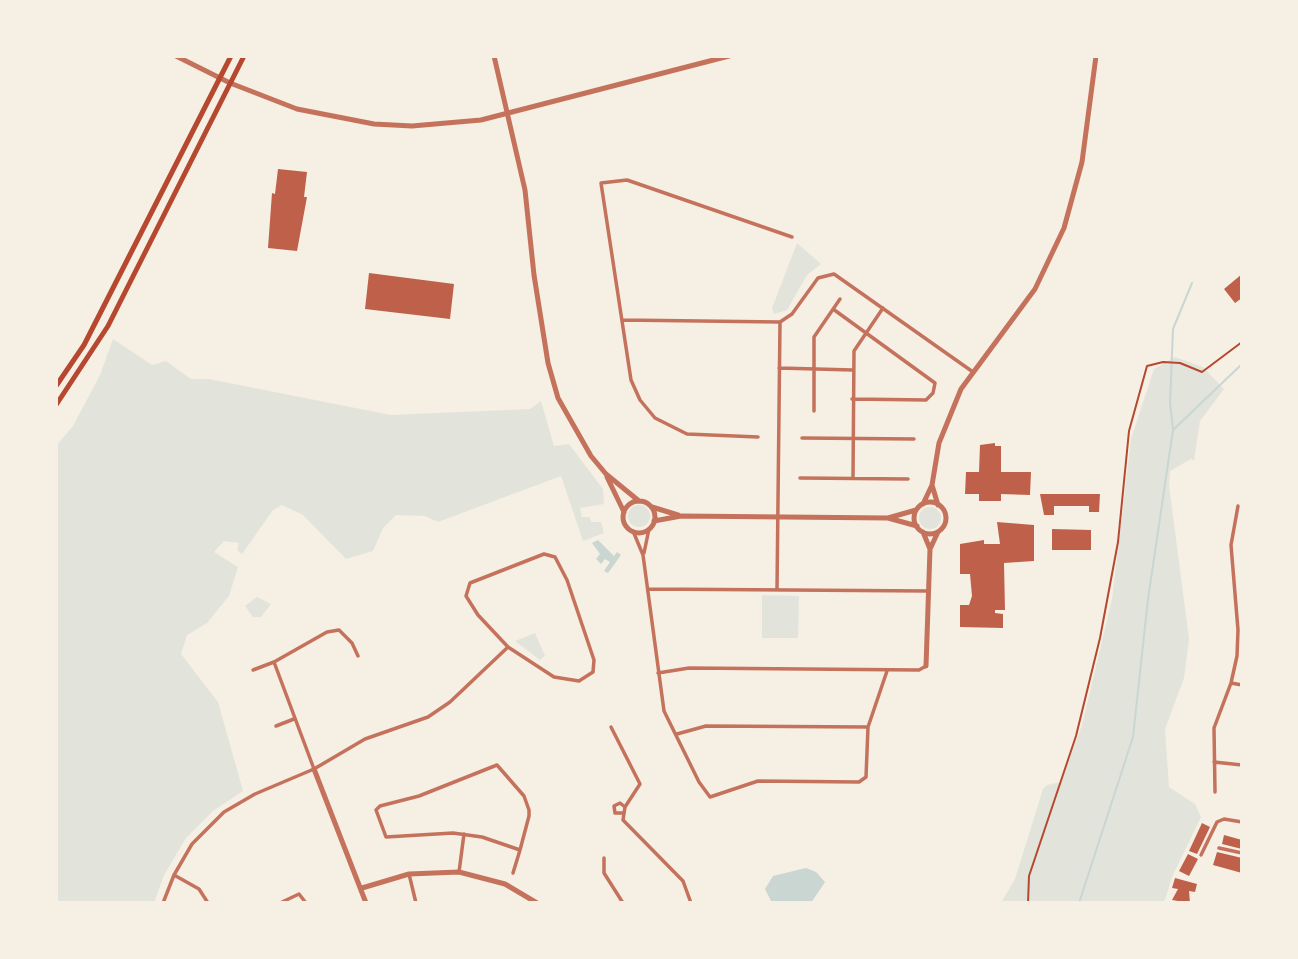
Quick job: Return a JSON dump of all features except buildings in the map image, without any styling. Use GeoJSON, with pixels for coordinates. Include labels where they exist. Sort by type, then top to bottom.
{"type":"FeatureCollection","features":[{"type":"Feature","properties":{"kind":"main road"},"geometry":{"type":"LineString","coordinates":[[56,386],[84,345],[231,56]]}},
{"type":"Feature","properties":{"kind":"main road"},"geometry":{"type":"LineString","coordinates":[[56,405],[108,326],[244,56]]}},
{"type":"Feature","properties":{"kind":"street"},"geometry":{"type":"LineString","coordinates":[[176,56],[230,83],[297,109],[374,124],[452,124],[508,114],[729,56]]}},
{"type":"Feature","properties":{"kind":"street"},"geometry":{"type":"LineString","coordinates":[[494,56],[525,190],[548,363],[558,398],[573,429],[606,474],[624,512],[624,522],[634,531],[643,555],[664,711],[699,782],[710,797],[758,781],[859,782],[866,777],[868,727],[887,671]]}},
{"type":"Feature","properties":{"kind":"street"},"geometry":{"type":"LineString","coordinates":[[888,518],[916,510],[923,504],[932,485],[939,443],[948,416],[973,373],[1037,285],[1064,228],[1082,162],[1096,56]]}},
{"type":"Feature","properties":{"kind":"street"},"geometry":{"type":"LineString","coordinates":[[758,437],[687,434],[654,418],[634,389],[601,183],[627,180],[792,237]]}},
{"type":"Feature","properties":{"kind":"street"},"geometry":{"type":"LineString","coordinates":[[622,320],[780,322],[792,314],[818,278],[825,274],[834,274],[973,373]]}},
{"type":"Feature","properties":{"kind":"street"},"geometry":{"type":"LineString","coordinates":[[814,411],[814,337],[840,299]]}},
{"type":"Feature","properties":{"kind":"street"},"geometry":{"type":"LineString","coordinates":[[853,478],[854,351],[883,308]]}},
{"type":"Feature","properties":{"kind":"street"},"geometry":{"type":"LineString","coordinates":[[833,309],[932,380],[935,390],[930,397],[852,399]]}},
{"type":"Feature","properties":{"kind":"street"},"geometry":{"type":"LineString","coordinates":[[777,590],[780,322]]}},
{"type":"Feature","properties":{"kind":"street"},"geometry":{"type":"LineString","coordinates":[[779,368],[853,370]]}},
{"type":"Feature","properties":{"kind":"street"},"geometry":{"type":"LineString","coordinates":[[802,438],[914,439]]}},
{"type":"Feature","properties":{"kind":"street"},"geometry":{"type":"LineString","coordinates":[[606,474],[639,501],[681,516]]}},
{"type":"Feature","properties":{"kind":"street"},"geometry":{"type":"LineString","coordinates":[[800,478],[908,479]]}},
{"type":"Feature","properties":{"kind":"street"},"geometry":{"type":"LineString","coordinates":[[930,550],[946,518],[932,485]]}},
{"type":"Feature","properties":{"kind":"street"},"geometry":{"type":"LineString","coordinates":[[624,512],[630,503],[639,501]]}},
{"type":"Feature","properties":{"kind":"street"},"geometry":{"type":"LineString","coordinates":[[923,504],[939,505]]}},
{"type":"Feature","properties":{"kind":"street"},"geometry":{"type":"LineString","coordinates":[[1215,792],[1214,728],[1231,683],[1238,630],[1231,545],[1238,506]]}},
{"type":"Feature","properties":{"kind":"street"},"geometry":{"type":"LineString","coordinates":[[643,555],[649,529],[654,521],[652,507]]}},
{"type":"Feature","properties":{"kind":"street"},"geometry":{"type":"LineString","coordinates":[[916,510],[916,526]]}},
{"type":"Feature","properties":{"kind":"street"},"geometry":{"type":"LineString","coordinates":[[654,521],[681,516],[888,518],[916,526],[923,532],[930,550],[926,666],[919,670],[689,668],[658,673]]}},
{"type":"Feature","properties":{"kind":"street"},"geometry":{"type":"LineString","coordinates":[[634,531],[649,529]]}},
{"type":"Feature","properties":{"kind":"street"},"geometry":{"type":"LineString","coordinates":[[923,532],[939,532]]}},
{"type":"Feature","properties":{"kind":"street"},"geometry":{"type":"LineString","coordinates":[[544,554],[555,557],[567,580],[594,660],[593,672],[579,681],[554,677],[508,647],[478,615],[466,596],[466,589],[470,583],[544,554]]}},
{"type":"Feature","properties":{"kind":"street"},"geometry":{"type":"LineString","coordinates":[[648,589],[930,591]]}},
{"type":"Feature","properties":{"kind":"street"},"geometry":{"type":"LineString","coordinates":[[253,670],[274,662],[327,632],[339,631],[352,643],[358,656]]}},
{"type":"Feature","properties":{"kind":"street"},"geometry":{"type":"LineString","coordinates":[[163,903],[174,875],[192,845],[225,812],[255,794],[314,769],[365,739],[428,717],[450,702],[508,647]]}},
{"type":"Feature","properties":{"kind":"street"},"geometry":{"type":"LineString","coordinates":[[274,662],[366,903]]}},
{"type":"Feature","properties":{"kind":"street"},"geometry":{"type":"LineString","coordinates":[[1231,683],[1242,685]]}},
{"type":"Feature","properties":{"kind":"street"},"geometry":{"type":"LineString","coordinates":[[276,726],[294,719]]}},
{"type":"Feature","properties":{"kind":"street"},"geometry":{"type":"LineString","coordinates":[[677,734],[706,726],[868,727]]}},
{"type":"Feature","properties":{"kind":"street"},"geometry":{"type":"LineString","coordinates":[[611,727],[640,784],[622,813],[625,822],[682,881],[691,903]]}},
{"type":"Feature","properties":{"kind":"street"},"geometry":{"type":"LineString","coordinates":[[1214,762],[1242,765]]}},
{"type":"Feature","properties":{"kind":"street"},"geometry":{"type":"LineString","coordinates":[[513,873],[520,850],[528,816],[528,804],[497,765],[419,796],[378,807],[377,819],[386,837],[432,832],[464,834],[520,850]]}},
{"type":"Feature","properties":{"kind":"street"},"geometry":{"type":"LineString","coordinates":[[622,813],[615,813],[614,806],[620,803],[625,807]]}},
{"type":"Feature","properties":{"kind":"street"},"geometry":{"type":"LineString","coordinates":[[1201,855],[1217,822],[1224,819],[1242,822]]}},
{"type":"Feature","properties":{"kind":"street"},"geometry":{"type":"LineString","coordinates":[[459,872],[464,834]]}},
{"type":"Feature","properties":{"kind":"street"},"geometry":{"type":"LineString","coordinates":[[1219,848],[1242,853]]}},
{"type":"Feature","properties":{"kind":"street"},"geometry":{"type":"LineString","coordinates":[[604,858],[604,873],[623,903]]}},
{"type":"Feature","properties":{"kind":"street"},"geometry":{"type":"LineString","coordinates":[[362,888],[410,874],[459,872],[505,884],[537,903]]}},
{"type":"Feature","properties":{"kind":"street"},"geometry":{"type":"LineString","coordinates":[[410,874],[416,903]]}},
{"type":"Feature","properties":{"kind":"street"},"geometry":{"type":"LineString","coordinates":[[174,875],[199,889],[208,903]]}},
{"type":"Feature","properties":{"kind":"street"},"geometry":{"type":"LineString","coordinates":[[280,903],[301,895],[306,903]]}},
{"type":"Feature","properties":{"kind":"path"},"geometry":{"type":"LineString","coordinates":[[1028,903],[1029,876],[1076,736],[1100,638],[1118,542],[1129,431],[1147,366],[1163,362],[1180,363],[1202,372],[1242,342]]}},
{"type":"Feature","properties":{"kind":"shaded area"},"geometry":{"type":"Polygon","coordinates":[[[797,243],[821,264],[807,275],[787,310],[774,314],[772,308],[797,243]]]}},
{"type":"Feature","properties":{"kind":"shaded area"},"geometry":{"type":"Polygon","coordinates":[[[113,339],[152,365],[166,361],[191,379],[209,379],[391,415],[530,409],[541,401],[554,446],[569,444],[603,489],[604,504],[580,508],[582,517],[590,517],[591,522],[601,522],[604,533],[583,541],[561,476],[438,522],[425,516],[396,515],[383,528],[373,551],[346,559],[303,515],[282,505],[273,510],[242,554],[237,550],[239,543],[224,541],[214,552],[238,567],[229,596],[207,623],[187,635],[181,654],[218,702],[243,791],[213,811],[186,838],[164,875],[154,903],[56,903],[56,446],[73,426],[100,375],[113,339]]]}},
{"type":"Feature","properties":{"kind":"shaded area"},"geometry":{"type":"Polygon","coordinates":[[[1175,357],[1203,367],[1224,389],[1200,421],[1194,461],[1191,459],[1170,471],[1169,485],[1189,639],[1184,678],[1165,729],[1169,787],[1195,804],[1201,817],[1172,877],[1164,903],[1001,903],[1015,879],[1043,789],[1047,785],[1061,782],[1082,725],[1112,599],[1131,439],[1154,369],[1175,357]]]}},
{"type":"Feature","properties":{"kind":"shaded area"},"geometry":{"type":"Polygon","coordinates":[[[639,505],[649,512],[650,516],[643,526],[639,527],[629,520],[628,516],[635,506],[639,505]]]}},
{"type":"Feature","properties":{"kind":"shaded area"},"geometry":{"type":"Polygon","coordinates":[[[930,507],[940,514],[941,518],[934,528],[930,529],[920,522],[919,518],[926,508],[930,507]]]}},
{"type":"Feature","properties":{"kind":"shaded area"},"geometry":{"type":"Polygon","coordinates":[[[598,540],[614,556],[617,552],[621,555],[608,573],[604,571],[610,562],[605,559],[601,564],[596,559],[600,554],[592,543],[598,540]]]}},
{"type":"Feature","properties":{"kind":"shaded area"},"geometry":{"type":"Polygon","coordinates":[[[762,595],[799,596],[798,638],[762,638],[762,595]]]}},
{"type":"Feature","properties":{"kind":"shaded area"},"geometry":{"type":"Polygon","coordinates":[[[257,597],[271,604],[261,617],[253,617],[245,606],[257,597]]]}},
{"type":"Feature","properties":{"kind":"shaded area"},"geometry":{"type":"Polygon","coordinates":[[[535,633],[545,656],[540,660],[515,641],[535,633]]]}},
{"type":"Feature","properties":{"kind":"shaded area"},"geometry":{"type":"Polygon","coordinates":[[[806,868],[816,872],[825,882],[811,903],[772,903],[765,889],[773,876],[806,868]]]}},
{"type":"Feature","properties":{"kind":"waterway"},"geometry":{"type":"LineString","coordinates":[[1173,429],[1170,403],[1173,329],[1192,283]]}},
{"type":"Feature","properties":{"kind":"waterway"},"geometry":{"type":"LineString","coordinates":[[1079,903],[1133,737],[1148,599],[1173,430],[1242,364]]}}]}
